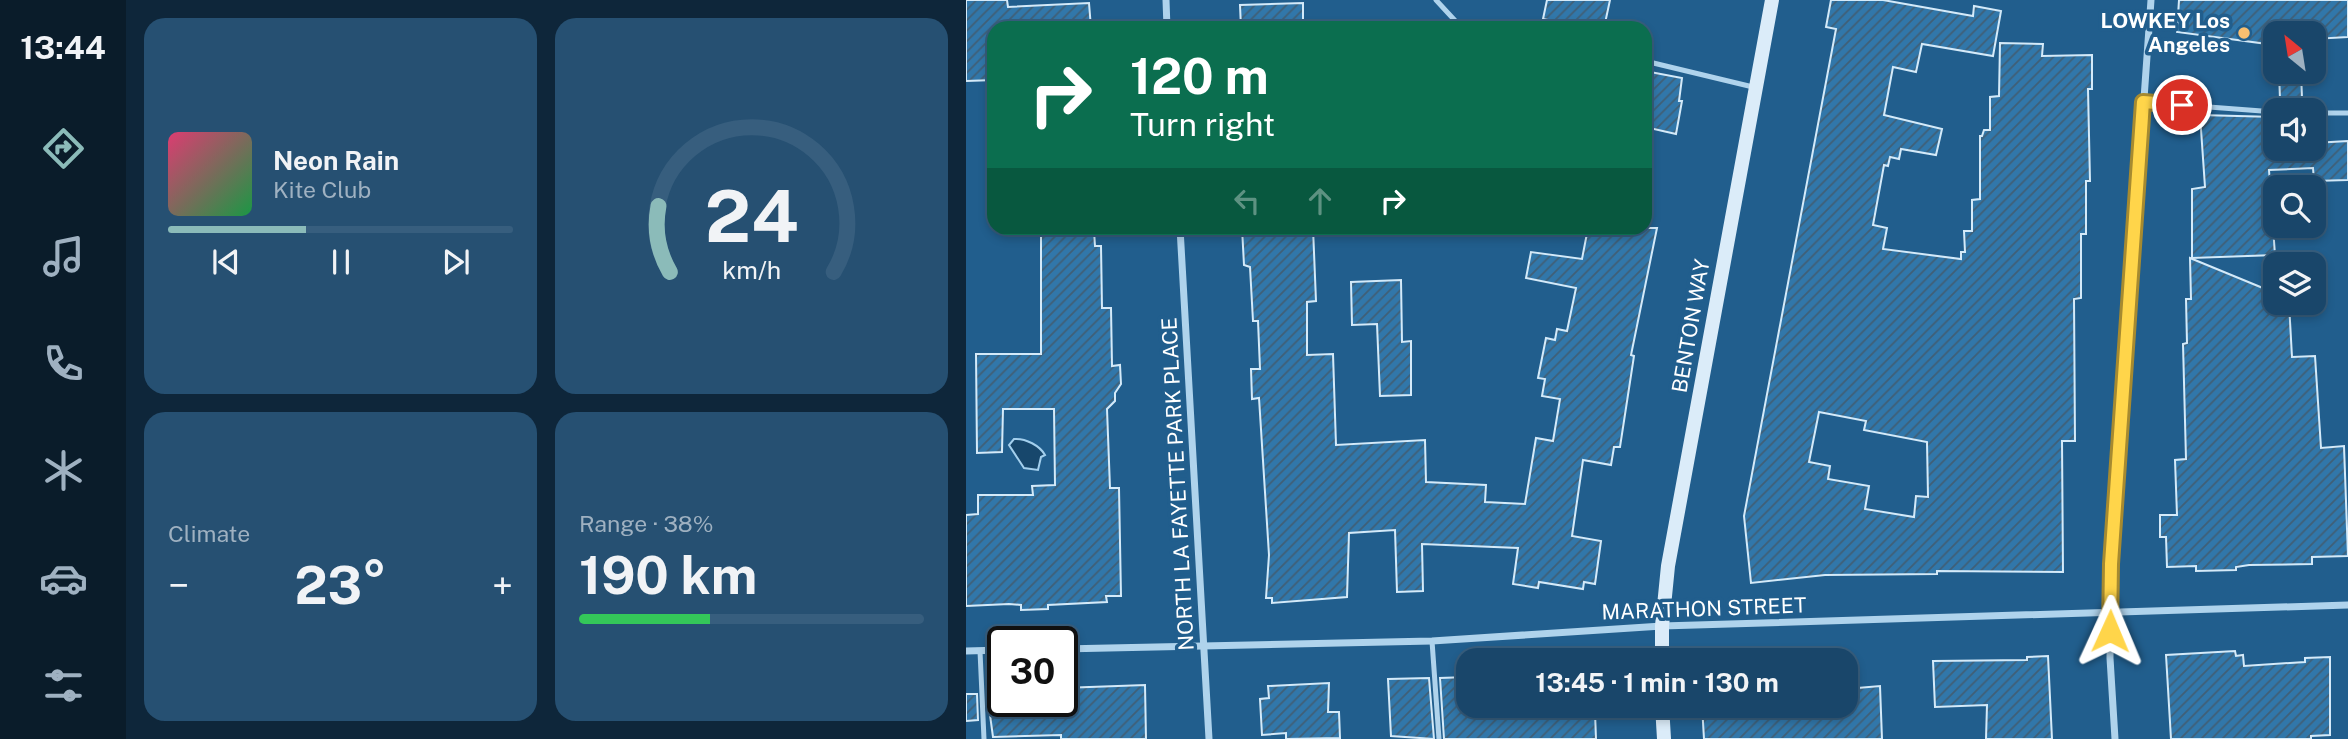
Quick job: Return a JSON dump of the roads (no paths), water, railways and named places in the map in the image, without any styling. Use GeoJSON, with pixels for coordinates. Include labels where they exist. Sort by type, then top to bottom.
{"type":"FeatureCollection","features":[{"type":"Feature","properties":{"kind":"street"},"geometry":{"type":"LineString","coordinates":[[1166,0],[1167,21]]}},
{"type":"Feature","properties":{"kind":"street","name":"BENTON WAY"},"geometry":{"type":"LineString","coordinates":[[1662,648],[1668,566],[1772,0]]}},
{"type":"Feature","properties":{"kind":"street"},"geometry":{"type":"LineString","coordinates":[[2115,739],[2111,564],[2151,0]]}},
{"type":"Feature","properties":{"kind":"street","name":"NORTH LA FAYETTE PARK PLACE"},"geometry":{"type":"LineString","coordinates":[[1180,235],[1209,739]]}},
{"type":"Feature","properties":{"kind":"street","name":"MARATHON STREET"},"geometry":{"type":"LineString","coordinates":[[1078,649],[1432,641],[1662,626],[2348,605]]}},
{"type":"Feature","properties":{"kind":"street"},"geometry":{"type":"LineString","coordinates":[[966,651],[987,651]]}},
{"type":"Feature","properties":{"kind":"street"},"geometry":{"type":"LineString","coordinates":[[1663,718],[1664,739]]}},
{"type":"Feature","properties":{"kind":"lane"},"geometry":{"type":"LineString","coordinates":[[1436,0],[1455,21]]}},
{"type":"Feature","properties":{"kind":"lane"},"geometry":{"type":"LineString","coordinates":[[1652,63],[1756,88]]}},
{"type":"Feature","properties":{"kind":"lane"},"geometry":{"type":"LineString","coordinates":[[2143,102],[2263,110]]}},
{"type":"Feature","properties":{"kind":"lane"},"geometry":{"type":"LineString","coordinates":[[2326,113],[2348,113]]}},
{"type":"Feature","properties":{"kind":"lane"},"geometry":{"type":"LineString","coordinates":[[1432,641],[1439,739]]}},
{"type":"Feature","properties":{"kind":"lane"},"geometry":{"type":"LineString","coordinates":[[980,651],[984,739]]}},
{"type":"Feature","properties":{"kind":"water"},"geometry":{"type":"Polygon","coordinates":[[[1014,439],[1028,441],[1043,452],[1045,455],[1041,457],[1038,470],[1024,468],[1009,445],[1014,439]]]}},
{"type":"Feature","properties":{"kind":"place","name":"LOWKEY Los Angeles"},"geometry":{"type":"Point","coordinates":[2244,33]}}]}
